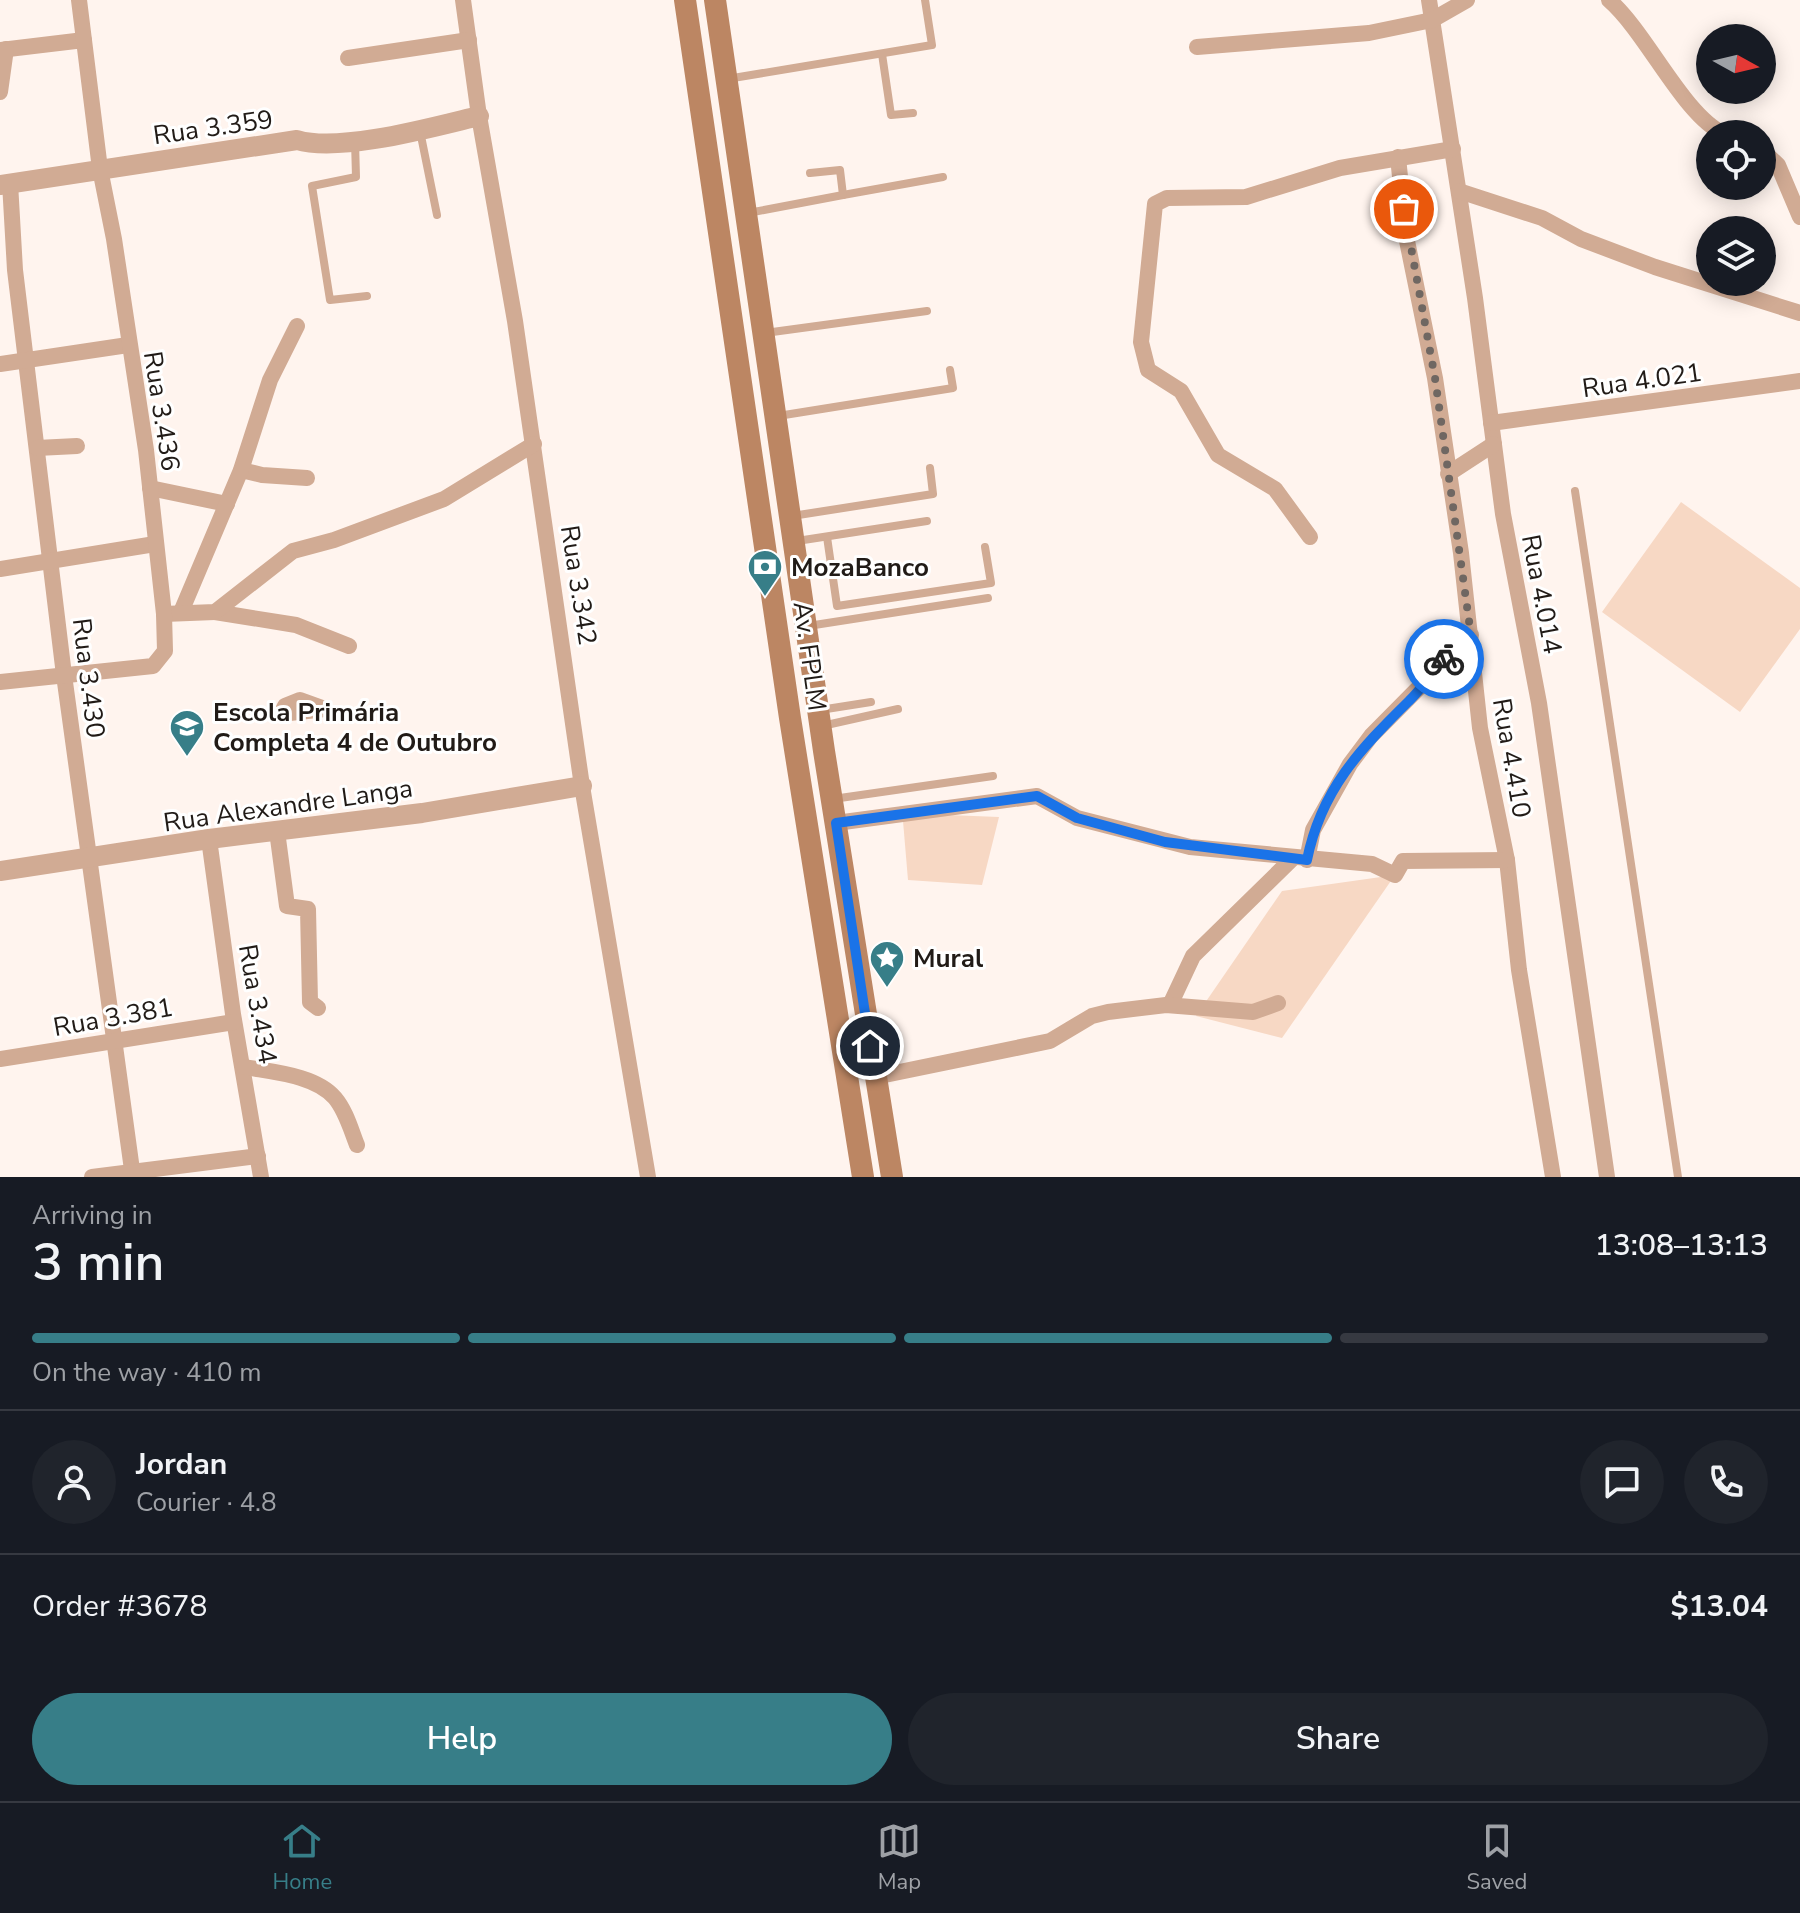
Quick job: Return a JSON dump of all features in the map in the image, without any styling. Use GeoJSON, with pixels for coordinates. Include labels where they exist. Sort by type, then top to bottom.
{"type":"FeatureCollection","features":[{"type":"Feature","properties":{"kind":"main road","name":"Av. FPLM"},"geometry":{"type":"LineString","coordinates":[[685,0],[863,1177]]}},
{"type":"Feature","properties":{"kind":"main road","name":"Av. FPLM"},"geometry":{"type":"LineString","coordinates":[[715,0],[832,799],[892,1177]]}},
{"type":"Feature","properties":{"kind":"main road"},"geometry":{"type":"LineString","coordinates":[[758,494],[788,488]]}},
{"type":"Feature","properties":{"kind":"street","name":"Rua 3.436"},"geometry":{"type":"LineString","coordinates":[[64,675],[153,666],[160,662],[172,613],[155,544],[150,488],[114,239],[100,169],[79,0]]}},
{"type":"Feature","properties":{"kind":"street","name":"Rua 3.342"},"geometry":{"type":"LineString","coordinates":[[463,0],[479,116],[534,444],[582,786],[648,1177]]}},
{"type":"Feature","properties":{"kind":"street","name":"Rua 4.014"},"geometry":{"type":"LineString","coordinates":[[1429,0],[1453,149],[1503,514],[1539,703],[1607,1177]]}},
{"type":"Feature","properties":{"kind":"street"},"geometry":{"type":"LineString","coordinates":[[1197,47],[1369,33],[1432,20],[1467,0]]}},
{"type":"Feature","properties":{"kind":"street"},"geometry":{"type":"LineString","coordinates":[[1609,0],[1642,35],[1661,67],[1705,120]]}},
{"type":"Feature","properties":{"kind":"street"},"geometry":{"type":"LineString","coordinates":[[0,92],[3,50],[84,40]]}},
{"type":"Feature","properties":{"kind":"street"},"geometry":{"type":"LineString","coordinates":[[348,58],[469,40]]}},
{"type":"Feature","properties":{"kind":"street","name":"Rua 3.359"},"geometry":{"type":"LineString","coordinates":[[5,184],[297,140],[312,145],[355,140],[420,130],[479,116]]}},
{"type":"Feature","properties":{"kind":"street"},"geometry":{"type":"LineString","coordinates":[[1310,537],[1275,489],[1218,455],[1181,391],[1154,377],[1143,362],[1141,342],[1154,208],[1167,198],[1246,197],[1340,168],[1453,149]]}},
{"type":"Feature","properties":{"kind":"street","name":"Rua 4.410"},"geometry":{"type":"LineString","coordinates":[[1398,157],[1406,236],[1435,378],[1490,788],[1507,860],[1519,970],[1553,1177]]}},
{"type":"Feature","properties":{"kind":"street"},"geometry":{"type":"LineString","coordinates":[[1776,163],[1800,217]]}},
{"type":"Feature","properties":{"kind":"street","name":"Rua 3.430"},"geometry":{"type":"LineString","coordinates":[[5,184],[64,675],[133,1174]]}},
{"type":"Feature","properties":{"kind":"street"},"geometry":{"type":"LineString","coordinates":[[1459,191],[1542,218],[1581,239],[1655,267],[1800,313]]}},
{"type":"Feature","properties":{"kind":"street"},"geometry":{"type":"LineString","coordinates":[[297,326],[270,380],[227,504],[172,613],[215,612],[296,625],[349,646]]}},
{"type":"Feature","properties":{"kind":"street"},"geometry":{"type":"LineString","coordinates":[[0,364],[128,345]]}},
{"type":"Feature","properties":{"kind":"street","name":"Rua 4.021"},"geometry":{"type":"LineString","coordinates":[[1491,423],[1800,381]]}},
{"type":"Feature","properties":{"kind":"street"},"geometry":{"type":"LineString","coordinates":[[215,612],[293,551],[444,499],[534,444]]}},
{"type":"Feature","properties":{"kind":"street"},"geometry":{"type":"LineString","coordinates":[[1448,474],[1494,444]]}},
{"type":"Feature","properties":{"kind":"street"},"geometry":{"type":"LineString","coordinates":[[37,448],[77,446]]}},
{"type":"Feature","properties":{"kind":"street"},"geometry":{"type":"LineString","coordinates":[[241,470],[307,478]]}},
{"type":"Feature","properties":{"kind":"street"},"geometry":{"type":"LineString","coordinates":[[150,488],[227,504]]}},
{"type":"Feature","properties":{"kind":"street"},"geometry":{"type":"LineString","coordinates":[[0,569],[155,544]]}},
{"type":"Feature","properties":{"kind":"street"},"geometry":{"type":"LineString","coordinates":[[1170,1005],[1182,974],[1199,948],[1300,859],[1350,764],[1371,736],[1471,635]]}},
{"type":"Feature","properties":{"kind":"street"},"geometry":{"type":"LineString","coordinates":[[0,682],[64,675]]}},
{"type":"Feature","properties":{"kind":"street","name":"Rua Alexandre Langa"},"geometry":{"type":"LineString","coordinates":[[0,871],[90,860],[209,839],[422,813],[582,786]]}},
{"type":"Feature","properties":{"kind":"street"},"geometry":{"type":"LineString","coordinates":[[836,823],[1037,796],[1077,818],[1165,842],[1300,859],[1372,864],[1395,875],[1403,861],[1507,860]]}},
{"type":"Feature","properties":{"kind":"street"},"geometry":{"type":"LineString","coordinates":[[277,831],[287,906],[308,909],[310,1002],[318,1008]]}},
{"type":"Feature","properties":{"kind":"street","name":"Rua 3.434"},"geometry":{"type":"LineString","coordinates":[[209,839],[234,1022],[245,1067],[261,1177]]}},
{"type":"Feature","properties":{"kind":"street"},"geometry":{"type":"LineString","coordinates":[[875,1077],[1050,1041],[1092,1016],[1108,1012],[1170,1005],[1253,1012],[1278,1003]]}},
{"type":"Feature","properties":{"kind":"street","name":"Rua 3.381"},"geometry":{"type":"LineString","coordinates":[[0,1059],[234,1022]]}},
{"type":"Feature","properties":{"kind":"street"},"geometry":{"type":"LineString","coordinates":[[245,1067],[295,1077],[326,1090],[343,1111],[357,1145]]}},
{"type":"Feature","properties":{"kind":"street"},"geometry":{"type":"LineString","coordinates":[[92,1177],[214,1169],[258,1156]]}},
{"type":"Feature","properties":{"kind":"lane"},"geometry":{"type":"LineString","coordinates":[[727,79],[932,45],[925,0]]}},
{"type":"Feature","properties":{"kind":"lane"},"geometry":{"type":"LineString","coordinates":[[882,54],[891,115],[913,113]]}},
{"type":"Feature","properties":{"kind":"lane"},"geometry":{"type":"LineString","coordinates":[[420,130],[437,215]]}},
{"type":"Feature","properties":{"kind":"lane"},"geometry":{"type":"LineString","coordinates":[[355,140],[356,177],[312,186],[330,300],[367,296]]}},
{"type":"Feature","properties":{"kind":"lane"},"geometry":{"type":"LineString","coordinates":[[810,173],[840,170],[843,195]]}},
{"type":"Feature","properties":{"kind":"lane"},"geometry":{"type":"LineString","coordinates":[[747,213],[943,177]]}},
{"type":"Feature","properties":{"kind":"lane"},"geometry":{"type":"LineString","coordinates":[[764,333],[927,311]]}},
{"type":"Feature","properties":{"kind":"lane"},"geometry":{"type":"LineString","coordinates":[[777,417],[953,388],[950,370]]}},
{"type":"Feature","properties":{"kind":"lane"},"geometry":{"type":"LineString","coordinates":[[792,516],[933,494],[930,468]]}},
{"type":"Feature","properties":{"kind":"lane"},"geometry":{"type":"LineString","coordinates":[[1575,491],[1678,1177]]}},
{"type":"Feature","properties":{"kind":"lane"},"geometry":{"type":"LineString","coordinates":[[796,541],[927,521]]}},
{"type":"Feature","properties":{"kind":"lane"},"geometry":{"type":"LineString","coordinates":[[827,537],[837,606],[991,583],[985,547]]}},
{"type":"Feature","properties":{"kind":"lane"},"geometry":{"type":"LineString","coordinates":[[808,626],[988,598]]}},
{"type":"Feature","properties":{"kind":"lane"},"geometry":{"type":"LineString","coordinates":[[820,718],[871,702]]}},
{"type":"Feature","properties":{"kind":"lane"},"geometry":{"type":"LineString","coordinates":[[820,718],[898,709]]}},
{"type":"Feature","properties":{"kind":"lane"},"geometry":{"type":"LineString","coordinates":[[832,799],[993,776]]}},
{"type":"Feature","properties":{"kind":"shaded area"},"geometry":{"type":"Polygon","coordinates":[[[1681,502],[1800,588],[1800,629],[1740,712],[1602,612],[1681,502]]]}},
{"type":"Feature","properties":{"kind":"shaded area"},"geometry":{"type":"Polygon","coordinates":[[[948,815],[999,817],[982,885],[908,880],[903,821],[948,815]]]}},
{"type":"Feature","properties":{"kind":"shaded area"},"geometry":{"type":"Polygon","coordinates":[[[1395,875],[1282,1038],[1196,1016],[1282,891],[1395,875]]]}},
{"type":"Feature","properties":{"kind":"way so far"},"geometry":{"type":"LineString","coordinates":[[1404,209],[1406,236],[1435,378],[1471,635],[1444,659]]}},
{"type":"Feature","properties":{"kind":"place","name":"MozaBanco"},"geometry":{"type":"Point","coordinates":[765,598]}},
{"type":"Feature","properties":{"kind":"place","name":"Escola Primária Completa 4 de Outubro"},"geometry":{"type":"Point","coordinates":[187,758]}},
{"type":"Feature","properties":{"kind":"place","name":"Mural"},"geometry":{"type":"Point","coordinates":[887,989]}},
{"type":"Feature","properties":{"kind":"route"},"geometry":{"type":"LineString","coordinates":[[870,1046],[836,823],[1037,796],[1077,818],[1165,842],[1307,860],[1313,830],[1350,764],[1371,736],[1407,704],[1444,659]]}}]}
